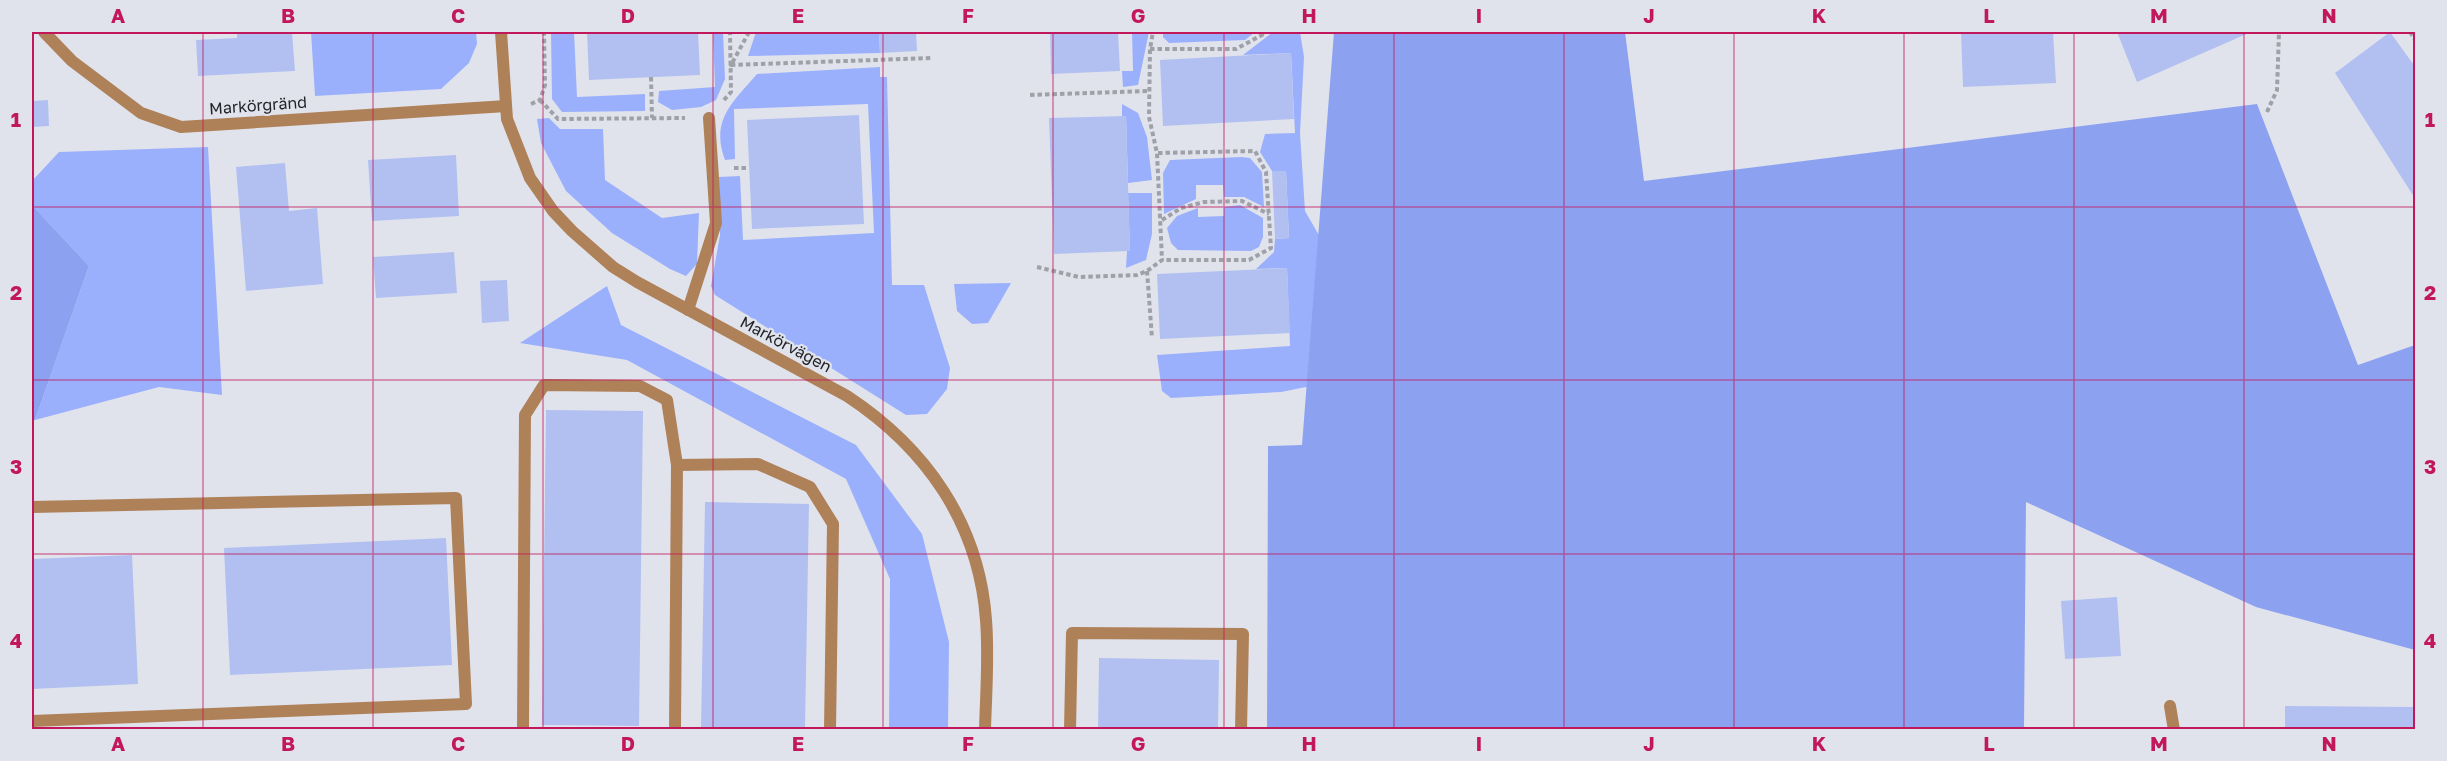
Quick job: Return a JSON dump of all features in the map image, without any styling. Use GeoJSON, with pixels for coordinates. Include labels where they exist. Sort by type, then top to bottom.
{"type":"FeatureCollection","features":[{"type":"Feature","properties":{"kind":"street","name":"Markörgränd"},"geometry":{"type":"LineString","coordinates":[[44,32],[72,61],[141,113],[181,127],[506,106]]}},
{"type":"Feature","properties":{"kind":"street","name":"Markörvägen"},"geometry":{"type":"LineString","coordinates":[[501,32],[507,119],[526,169],[553,211],[592,250],[614,267],[847,396],[871,412],[913,450],[931,472],[961,521],[978,570],[986,620],[985,729]]}},
{"type":"Feature","properties":{"kind":"street"},"geometry":{"type":"LineString","coordinates":[[688,310],[716,223],[710,118]]}},
{"type":"Feature","properties":{"kind":"street"},"geometry":{"type":"LineString","coordinates":[[523,729],[525,415],[544,386],[640,386],[667,400],[677,465],[675,729]]}},
{"type":"Feature","properties":{"kind":"street"},"geometry":{"type":"LineString","coordinates":[[677,465],[758,464],[810,487],[833,524],[830,729]]}},
{"type":"Feature","properties":{"kind":"street"},"geometry":{"type":"LineString","coordinates":[[32,507],[456,498],[466,704],[32,721]]}},
{"type":"Feature","properties":{"kind":"street"},"geometry":{"type":"LineString","coordinates":[[1070,729],[1072,633],[1095,633],[1243,634],[1241,729]]}},
{"type":"Feature","properties":{"kind":"street"},"geometry":{"type":"LineString","coordinates":[[2170,706],[2174,729]]}},
{"type":"Feature","properties":{"kind":"path"},"geometry":{"type":"LineString","coordinates":[[506,106],[529,105],[540,100],[545,86],[544,32]]}},
{"type":"Feature","properties":{"kind":"path"},"geometry":{"type":"LineString","coordinates":[[540,100],[558,120],[710,118],[730,92],[730,32]]}},
{"type":"Feature","properties":{"kind":"path"},"geometry":{"type":"LineString","coordinates":[[731,64],[749,32]]}},
{"type":"Feature","properties":{"kind":"path"},"geometry":{"type":"LineString","coordinates":[[1153,32],[1150,49],[1149,117],[1158,153],[1162,260]]}},
{"type":"Feature","properties":{"kind":"path"},"geometry":{"type":"LineString","coordinates":[[1150,49],[1236,49],[1262,35],[1263,32]]}},
{"type":"Feature","properties":{"kind":"path"},"geometry":{"type":"LineString","coordinates":[[2267,112],[2277,90],[2279,32]]}},
{"type":"Feature","properties":{"kind":"path"},"geometry":{"type":"LineString","coordinates":[[2409,32],[2415,40]]}},
{"type":"Feature","properties":{"kind":"path"},"geometry":{"type":"LineString","coordinates":[[731,64],[932,58]]}},
{"type":"Feature","properties":{"kind":"path"},"geometry":{"type":"LineString","coordinates":[[651,78],[652,118]]}},
{"type":"Feature","properties":{"kind":"path"},"geometry":{"type":"LineString","coordinates":[[1030,95],[1149,91]]}},
{"type":"Feature","properties":{"kind":"path"},"geometry":{"type":"LineString","coordinates":[[1037,267],[1079,277],[1137,275],[1162,260],[1249,260],[1271,248],[1266,172],[1255,152],[1158,153]]}},
{"type":"Feature","properties":{"kind":"path"},"geometry":{"type":"LineString","coordinates":[[1162,221],[1181,208],[1204,201],[1242,201],[1269,214]]}},
{"type":"Feature","properties":{"kind":"path"},"geometry":{"type":"LineString","coordinates":[[1147,271],[1152,338]]}},
{"type":"Feature","properties":{"kind":"shaded area"},"geometry":{"type":"Polygon","coordinates":[[[311,32],[476,32],[477,44],[469,63],[441,89],[315,96],[311,32]]]}},
{"type":"Feature","properties":{"kind":"shaded area"},"geometry":{"type":"Polygon","coordinates":[[[551,32],[574,32],[577,97],[645,94],[645,111],[562,112],[552,99],[551,32]]]}},
{"type":"Feature","properties":{"kind":"shaded area"},"geometry":{"type":"Polygon","coordinates":[[[713,32],[723,32],[725,79],[716,100],[701,107],[672,110],[658,102],[659,91],[715,87],[713,32]]]}},
{"type":"Feature","properties":{"kind":"shaded area"},"geometry":{"type":"Polygon","coordinates":[[[756,32],[879,32],[880,53],[748,56],[756,32]]]}},
{"type":"Feature","properties":{"kind":"shaded area"},"geometry":{"type":"Polygon","coordinates":[[[1132,32],[1149,32],[1138,85],[1123,87],[1122,71],[1133,71],[1132,32]]]}},
{"type":"Feature","properties":{"kind":"shaded area"},"geometry":{"type":"Polygon","coordinates":[[[1163,32],[1255,32],[1245,40],[1169,43],[1163,37],[1163,32]]]}},
{"type":"Feature","properties":{"kind":"shaded area"},"geometry":{"type":"Polygon","coordinates":[[[1273,32],[1300,32],[1304,57],[1300,133],[1305,211],[1324,244],[1321,384],[1281,392],[1171,398],[1162,391],[1157,355],[1290,346],[1287,268],[1256,269],[1274,252],[1275,239],[1289,238],[1286,171],[1272,171],[1260,152],[1265,134],[1295,133],[1291,53],[1243,55],[1273,32]]]}},
{"type":"Feature","properties":{"kind":"shaded area"},"geometry":{"type":"Polygon","coordinates":[[[1334,32],[1625,32],[1644,181],[2257,104],[2358,365],[2415,345],[2415,650],[2256,607],[2026,502],[2024,729],[1267,729],[1268,446],[1302,445],[1334,32]]]}},
{"type":"Feature","properties":{"kind":"shaded area"},"geometry":{"type":"Polygon","coordinates":[[[880,67],[880,77],[887,77],[892,285],[924,285],[950,368],[947,389],[927,414],[906,415],[715,295],[711,286],[720,235],[719,177],[740,176],[743,240],[874,233],[868,104],[734,109],[735,159],[725,160],[720,134],[722,123],[732,103],[757,74],[880,67]]]}},
{"type":"Feature","properties":{"kind":"shaded area"},"geometry":{"type":"Polygon","coordinates":[[[1122,104],[1138,113],[1147,137],[1152,180],[1128,183],[1126,116],[1122,116],[1122,104]]]}},
{"type":"Feature","properties":{"kind":"shaded area"},"geometry":{"type":"Polygon","coordinates":[[[549,118],[560,129],[603,129],[605,180],[662,218],[699,213],[697,264],[686,276],[670,269],[612,233],[566,191],[541,143],[537,119],[549,118]]]}},
{"type":"Feature","properties":{"kind":"shaded area"},"geometry":{"type":"Polygon","coordinates":[[[208,147],[222,395],[159,387],[35,420],[89,266],[32,205],[32,181],[59,152],[208,147]]]}},
{"type":"Feature","properties":{"kind":"shaded area"},"geometry":{"type":"Polygon","coordinates":[[[1250,158],[1262,172],[1264,207],[1244,197],[1224,197],[1223,185],[1196,185],[1196,199],[1164,214],[1163,173],[1170,160],[1250,158]]]}},
{"type":"Feature","properties":{"kind":"shaded area"},"geometry":{"type":"Polygon","coordinates":[[[1128,193],[1152,193],[1152,234],[1146,260],[1126,268],[1127,251],[1130,251],[1128,193]]]}},
{"type":"Feature","properties":{"kind":"shaded area"},"geometry":{"type":"Polygon","coordinates":[[[32,205],[89,266],[35,420],[32,421],[32,205]]]}},
{"type":"Feature","properties":{"kind":"shaded area"},"geometry":{"type":"Polygon","coordinates":[[[1240,205],[1263,218],[1263,237],[1259,247],[1251,251],[1178,250],[1171,243],[1167,228],[1177,216],[1198,208],[1198,217],[1224,216],[1224,207],[1240,205]]]}},
{"type":"Feature","properties":{"kind":"shaded area"},"geometry":{"type":"Polygon","coordinates":[[[1011,283],[988,323],[972,324],[957,311],[954,284],[1011,283]]]}},
{"type":"Feature","properties":{"kind":"shaded area"},"geometry":{"type":"Polygon","coordinates":[[[607,286],[621,325],[856,445],[922,534],[949,642],[948,729],[889,729],[890,579],[846,479],[627,360],[520,343],[607,286]]]}},
{"type":"Feature","properties":{"kind":"building"},"geometry":{"type":"Polygon","coordinates":[[[237,32],[292,32],[295,71],[198,76],[196,40],[237,38],[237,32]]]}},
{"type":"Feature","properties":{"kind":"building"},"geometry":{"type":"Polygon","coordinates":[[[587,32],[698,32],[700,75],[589,80],[587,32]]]}},
{"type":"Feature","properties":{"kind":"building"},"geometry":{"type":"Polygon","coordinates":[[[879,32],[916,32],[917,51],[880,53],[879,32]]]}},
{"type":"Feature","properties":{"kind":"building"},"geometry":{"type":"Polygon","coordinates":[[[1050,32],[1118,32],[1120,71],[1051,74],[1050,32]]]}},
{"type":"Feature","properties":{"kind":"building"},"geometry":{"type":"Polygon","coordinates":[[[1961,32],[2053,32],[2056,83],[1963,87],[1961,32]]]}},
{"type":"Feature","properties":{"kind":"building"},"geometry":{"type":"Polygon","coordinates":[[[2117,32],[2251,32],[2137,82],[2117,32]]]}},
{"type":"Feature","properties":{"kind":"building"},"geometry":{"type":"Polygon","coordinates":[[[2390,32],[2416,68],[2416,200],[2335,73],[2390,32]]]}},
{"type":"Feature","properties":{"kind":"building"},"geometry":{"type":"Polygon","coordinates":[[[1291,53],[1294,119],[1163,126],[1160,60],[1291,53]]]}},
{"type":"Feature","properties":{"kind":"building"},"geometry":{"type":"Polygon","coordinates":[[[48,100],[49,126],[32,127],[32,101],[48,100]]]}},
{"type":"Feature","properties":{"kind":"building"},"geometry":{"type":"Polygon","coordinates":[[[859,115],[864,224],[752,229],[747,120],[859,115]]]}},
{"type":"Feature","properties":{"kind":"building"},"geometry":{"type":"Polygon","coordinates":[[[1126,116],[1130,251],[1054,254],[1049,118],[1126,116]]]}},
{"type":"Feature","properties":{"kind":"building"},"geometry":{"type":"Polygon","coordinates":[[[456,155],[459,216],[372,221],[368,160],[456,155]]]}},
{"type":"Feature","properties":{"kind":"building"},"geometry":{"type":"Polygon","coordinates":[[[285,163],[289,211],[317,208],[323,284],[246,291],[236,167],[285,163]]]}},
{"type":"Feature","properties":{"kind":"building"},"geometry":{"type":"Polygon","coordinates":[[[1272,171],[1286,171],[1289,238],[1275,239],[1272,171]]]}},
{"type":"Feature","properties":{"kind":"building"},"geometry":{"type":"Polygon","coordinates":[[[454,252],[457,293],[376,298],[373,257],[454,252]]]}},
{"type":"Feature","properties":{"kind":"building"},"geometry":{"type":"Polygon","coordinates":[[[1287,268],[1290,333],[1160,339],[1157,274],[1287,268]]]}},
{"type":"Feature","properties":{"kind":"building"},"geometry":{"type":"Polygon","coordinates":[[[507,280],[509,321],[482,323],[480,281],[507,280]]]}},
{"type":"Feature","properties":{"kind":"building"},"geometry":{"type":"Polygon","coordinates":[[[546,410],[643,411],[639,726],[542,725],[546,410]]]}},
{"type":"Feature","properties":{"kind":"building"},"geometry":{"type":"Polygon","coordinates":[[[705,502],[809,504],[805,730],[701,730],[705,502]]]}},
{"type":"Feature","properties":{"kind":"building"},"geometry":{"type":"Polygon","coordinates":[[[446,538],[452,665],[230,675],[224,548],[446,538]]]}},
{"type":"Feature","properties":{"kind":"building"},"geometry":{"type":"Polygon","coordinates":[[[132,555],[138,684],[32,689],[32,559],[132,555]]]}},
{"type":"Feature","properties":{"kind":"building"},"geometry":{"type":"Polygon","coordinates":[[[2117,597],[2121,656],[2065,659],[2061,601],[2117,597]]]}},
{"type":"Feature","properties":{"kind":"building"},"geometry":{"type":"Polygon","coordinates":[[[1099,658],[1219,660],[1218,730],[1098,730],[1099,658]]]}},
{"type":"Feature","properties":{"kind":"building"},"geometry":{"type":"Polygon","coordinates":[[[2285,706],[2416,707],[2416,730],[2285,730],[2285,706]]]}}]}
